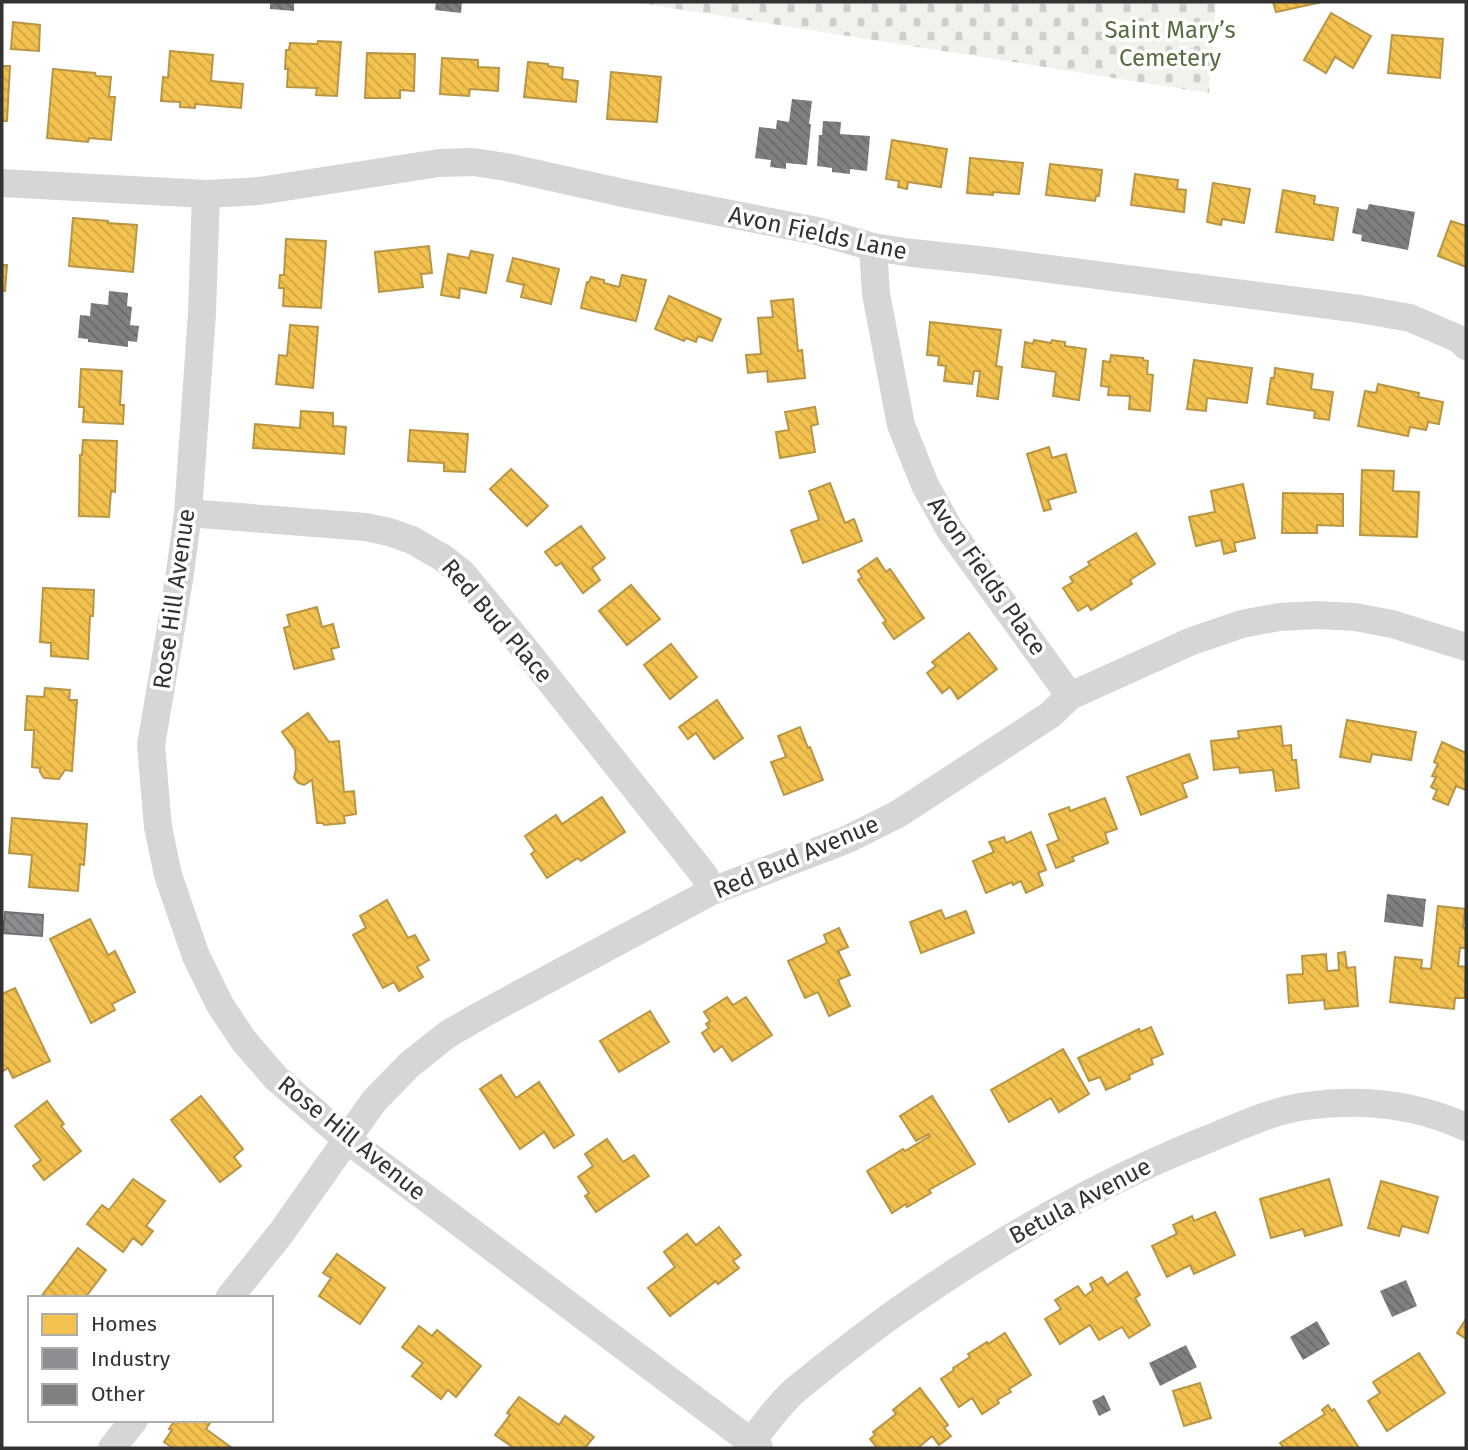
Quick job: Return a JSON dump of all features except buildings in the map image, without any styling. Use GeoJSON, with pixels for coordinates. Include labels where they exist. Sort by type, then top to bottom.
{"type":"FeatureCollection","features":[{"type":"Feature","properties":{"kind":"street","name":"Avon Fields Lane"},"geometry":{"type":"LineString","coordinates":[[2,183],[206,194],[260,191],[439,163],[473,162],[817,231],[873,247],[1360,309],[1410,318],[1460,339],[1466,345]]}},
{"type":"Feature","properties":{"kind":"street","name":"Rose Hill Avenue"},"geometry":{"type":"LineString","coordinates":[[206,194],[202,313],[188,513],[151,745],[158,827],[168,875],[196,956],[220,1005],[244,1041],[276,1078],[345,1139],[755,1445]]}},
{"type":"Feature","properties":{"kind":"street","name":"Avon Fields Place"},"geometry":{"type":"LineString","coordinates":[[873,247],[876,295],[901,425],[925,485],[950,530],[1070,696]]}},
{"type":"Feature","properties":{"kind":"street","name":"Red Bud Place"},"geometry":{"type":"LineString","coordinates":[[188,513],[366,527],[412,540],[443,558],[461,573],[541,669],[704,875],[712,891]]}},
{"type":"Feature","properties":{"kind":"street","name":"Red Bud Avenue"},"geometry":{"type":"LineString","coordinates":[[231,1296],[281,1233],[374,1101],[409,1065],[448,1034],[712,891],[846,839],[898,814],[1050,715],[1070,696],[1192,641],[1242,624],[1279,617],[1355,617],[1466,644]]}},
{"type":"Feature","properties":{"kind":"street","name":"Betula Avenue"},"geometry":{"type":"LineString","coordinates":[[755,1445],[788,1396],[862,1336],[930,1288],[1010,1237],[1081,1197],[1179,1150],[1268,1115],[1339,1102],[1375,1102],[1411,1108],[1466,1127]]}},
{"type":"Feature","properties":{"kind":"street"},"geometry":{"type":"LineString","coordinates":[[113,1448],[132,1422]]}},
{"type":"Feature","properties":{"kind":"green space","name":"Saint Mary’s Cemetery"},"geometry":{"type":"Polygon","coordinates":[[[633,2],[1216,2],[1209,93],[633,2]]]}}]}
